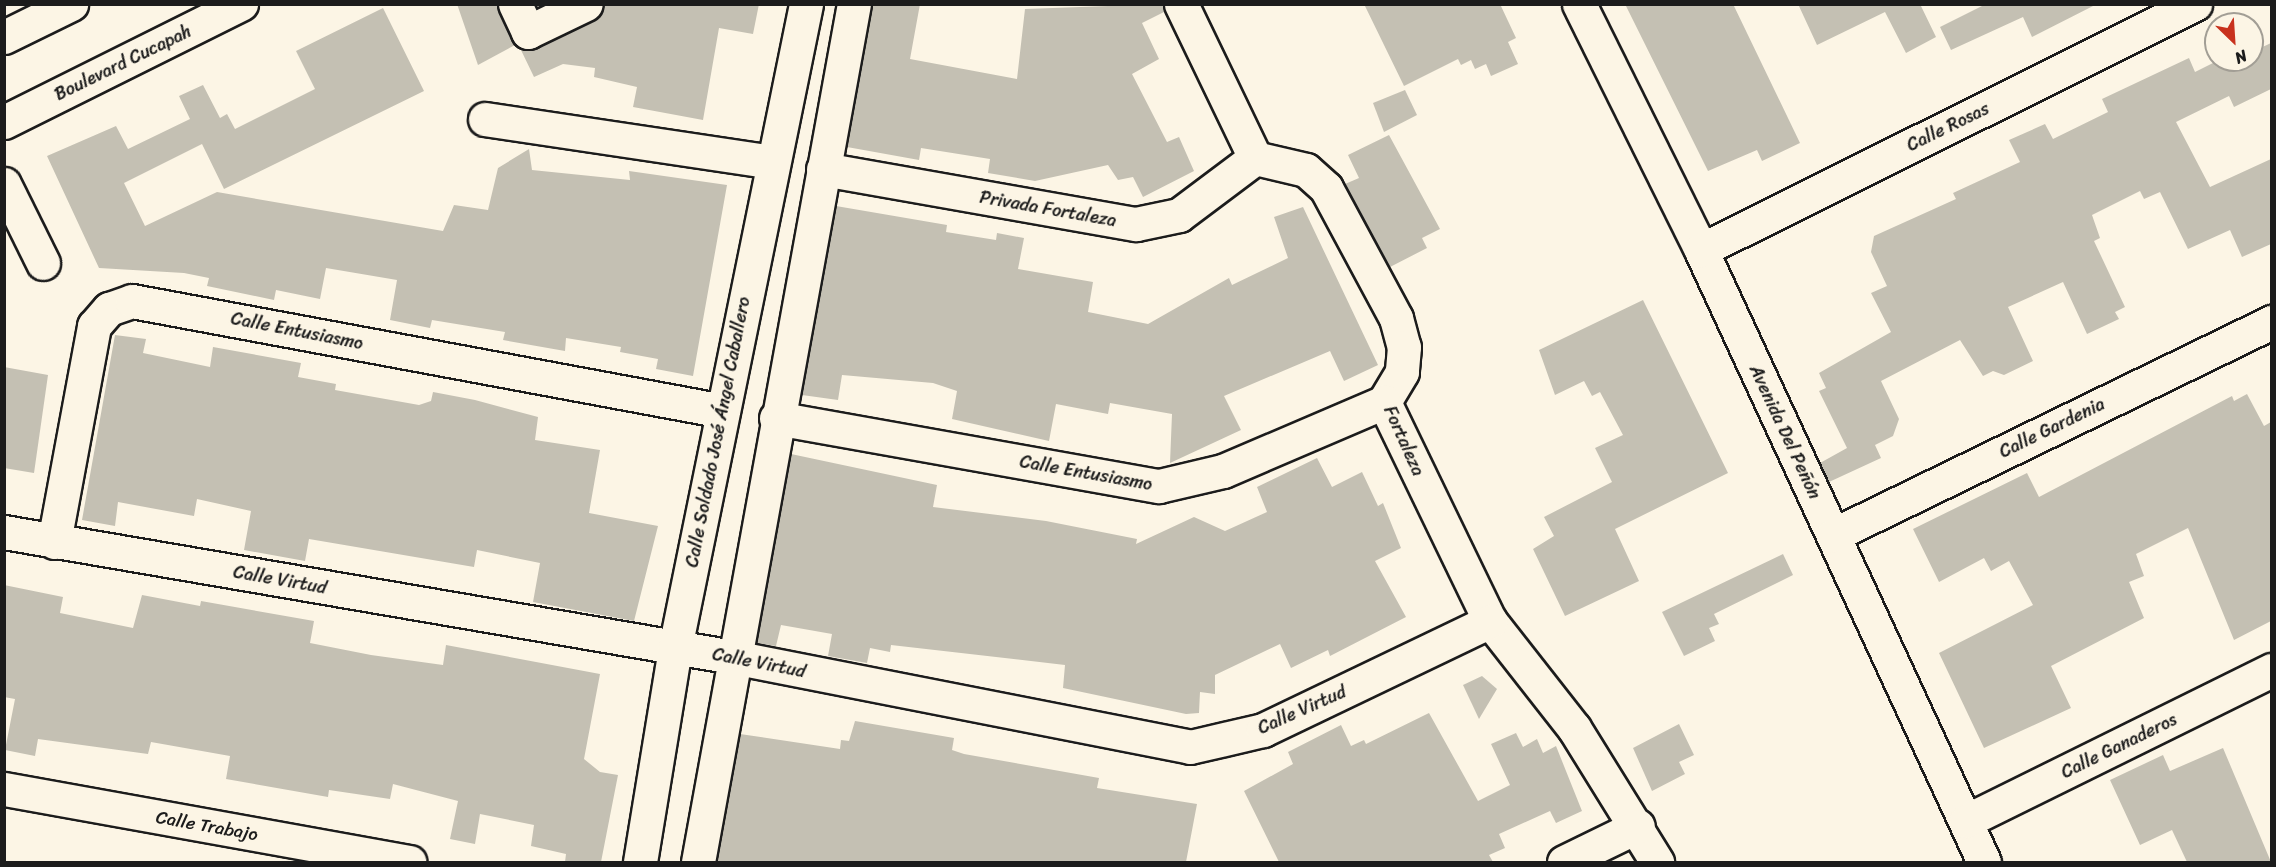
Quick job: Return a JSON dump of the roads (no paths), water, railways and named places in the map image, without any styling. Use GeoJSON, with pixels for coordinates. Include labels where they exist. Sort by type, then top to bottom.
{"type":"FeatureCollection","features":[{"type":"Feature","properties":{"kind":"street"},"geometry":{"type":"LineString","coordinates":[[4,37],[71,4]]}},
{"type":"Feature","properties":{"kind":"street","name":"Boulevard Cucapah"},"geometry":{"type":"LineString","coordinates":[[4,122],[241,4]]}},
{"type":"Feature","properties":{"kind":"street"},"geometry":{"type":"LineString","coordinates":[[515,4],[528,32],[586,4]]}},
{"type":"Feature","properties":{"kind":"street","name":"Calle Soldado José Ángel Caballero"},"geometry":{"type":"LineString","coordinates":[[640,862],[675,648],[772,162],[806,4]]}},
{"type":"Feature","properties":{"kind":"street"},"geometry":{"type":"LineString","coordinates":[[698,862],[776,418],[854,4]]}},
{"type":"Feature","properties":{"kind":"street"},"geometry":{"type":"LineString","coordinates":[[1181,4],[1255,158]]}},
{"type":"Feature","properties":{"kind":"street","name":"Avenida Del Peñón"},"geometry":{"type":"LineString","coordinates":[[1579,4],[1701,250],[1984,862]]}},
{"type":"Feature","properties":{"kind":"street","name":"Calle Rosas"},"geometry":{"type":"LineString","coordinates":[[1701,250],[2195,4]]}},
{"type":"Feature","properties":{"kind":"street"},"geometry":{"type":"LineString","coordinates":[[485,119],[772,162]]}},
{"type":"Feature","properties":{"kind":"street","name":"Privada Fortaleza"},"geometry":{"type":"LineString","coordinates":[[823,169],[1136,224],[1179,215],[1255,158]]}},
{"type":"Feature","properties":{"kind":"street","name":"Fortaleza"},"geometry":{"type":"LineString","coordinates":[[1255,158],[1306,170],[1326,188],[1396,318],[1404,347],[1402,372],[1384,402],[1490,621],[1574,728],[1638,826],[1657,862]]}},
{"type":"Feature","properties":{"kind":"street"},"geometry":{"type":"LineString","coordinates":[[4,184],[44,263]]}},
{"type":"Feature","properties":{"kind":"street","name":"Calle Entusiasmo"},"geometry":{"type":"LineString","coordinates":[[54,542],[94,326],[109,309],[132,301],[723,411]]}},
{"type":"Feature","properties":{"kind":"street","name":"Calle Gardenia"},"geometry":{"type":"LineString","coordinates":[[1833,535],[2271,322]]}},
{"type":"Feature","properties":{"kind":"street","name":"Calle Entusiasmo"},"geometry":{"type":"LineString","coordinates":[[776,418],[1159,486],[1223,471],[1384,402]]}},
{"type":"Feature","properties":{"kind":"street","name":"Calle Virtud"},"geometry":{"type":"LineString","coordinates":[[4,532],[733,657],[1190,747],[1263,730],[1490,621]]}},
{"type":"Feature","properties":{"kind":"street","name":"Calle Ganaderos"},"geometry":{"type":"LineString","coordinates":[[1965,821],[2271,670]]}},
{"type":"Feature","properties":{"kind":"street","name":"Calle Trabajo"},"geometry":{"type":"LineString","coordinates":[[4,789],[409,862]]}},
{"type":"Feature","properties":{"kind":"street"},"geometry":{"type":"LineString","coordinates":[[1564,862],[1638,826]]}}]}
